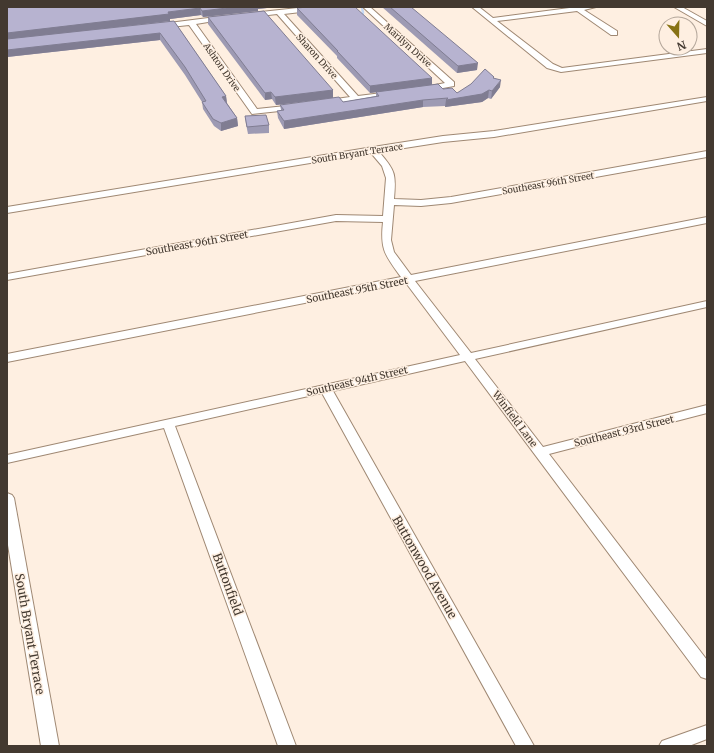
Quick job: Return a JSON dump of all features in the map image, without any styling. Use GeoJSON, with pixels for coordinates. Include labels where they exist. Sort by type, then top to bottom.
{"type":"FeatureCollection","features":[{"type":"Feature","properties":{"kind":"street"},"geometry":{"type":"LineString","coordinates":[[152,27],[326,7]]}},
{"type":"Feature","properties":{"kind":"street","name":"Marilyn Drive"},"geometry":{"type":"LineString","coordinates":[[366,7],[451,84],[417,91]]}},
{"type":"Feature","properties":{"kind":"street"},"geometry":{"type":"LineString","coordinates":[[475,7],[550,66],[561,70],[707,51]]}},
{"type":"Feature","properties":{"kind":"street"},"geometry":{"type":"LineString","coordinates":[[491,20],[593,7]]}},
{"type":"Feature","properties":{"kind":"street"},"geometry":{"type":"LineString","coordinates":[[677,7],[707,24]]}},
{"type":"Feature","properties":{"kind":"street"},"geometry":{"type":"LineString","coordinates":[[578,9],[614,33]]}},
{"type":"Feature","properties":{"kind":"street","name":"Sharon Drive"},"geometry":{"type":"LineString","coordinates":[[278,12],[356,99]]}},
{"type":"Feature","properties":{"kind":"street","name":"Ashton Drive"},"geometry":{"type":"LineString","coordinates":[[191,22],[255,112],[300,106]]}},
{"type":"Feature","properties":{"kind":"street"},"geometry":{"type":"LineString","coordinates":[[315,104],[402,93]]}},
{"type":"Feature","properties":{"kind":"street","name":"South Bryant Terrace"},"geometry":{"type":"LineString","coordinates":[[7,210],[373,150],[443,139],[494,134],[707,99]]}},
{"type":"Feature","properties":{"kind":"street","name":"Winfield Lane"},"geometry":{"type":"LineString","coordinates":[[373,150],[386,166],[392,184],[386,240],[389,252],[707,672]]}},
{"type":"Feature","properties":{"kind":"street","name":"Southeast 96th Street"},"geometry":{"type":"LineString","coordinates":[[389,202],[421,203],[446,201],[707,154]]}},
{"type":"Feature","properties":{"kind":"street","name":"Southeast 96th Street"},"geometry":{"type":"LineString","coordinates":[[7,277],[336,218],[388,219]]}},
{"type":"Feature","properties":{"kind":"street","name":"Southeast 95th Street"},"geometry":{"type":"LineString","coordinates":[[7,358],[707,220]]}},
{"type":"Feature","properties":{"kind":"street"},"geometry":{"type":"LineString","coordinates":[[696,222],[707,232]]}},
{"type":"Feature","properties":{"kind":"street","name":"Southeast 94th Street"},"geometry":{"type":"LineString","coordinates":[[7,458],[707,304]]}},
{"type":"Feature","properties":{"kind":"street","name":"Buttonwood Avenue"},"geometry":{"type":"LineString","coordinates":[[325,388],[525,746]]}},
{"type":"Feature","properties":{"kind":"street","name":"Southeast 93rd Street"},"geometry":{"type":"LineString","coordinates":[[540,452],[707,410]]}},
{"type":"Feature","properties":{"kind":"street","name":"Buttonfield"},"geometry":{"type":"LineString","coordinates":[[168,423],[287,746]]}},
{"type":"Feature","properties":{"kind":"street","name":"South Bryant Terrace"},"geometry":{"type":"LineString","coordinates":[[7,498],[50,746]]}},
{"type":"Feature","properties":{"kind":"street"},"geometry":{"type":"LineString","coordinates":[[668,746],[707,732]]}},
{"type":"Feature","properties":{"kind":"building"},"geometry":{"type":"Polygon","coordinates":[[[7,7],[235,7],[202,11],[200,8],[168,12],[169,14],[7,33],[7,7]]]}},
{"type":"Feature","properties":{"kind":"building"},"geometry":{"type":"Polygon","coordinates":[[[355,7],[432,78],[370,86],[297,8],[355,7]]]}},
{"type":"Feature","properties":{"kind":"building"},"geometry":{"type":"Polygon","coordinates":[[[390,7],[411,7],[478,63],[458,66],[390,7]]]}},
{"type":"Feature","properties":{"kind":"building"},"geometry":{"type":"Polygon","coordinates":[[[264,11],[333,90],[275,97],[271,92],[265,93],[208,17],[264,11]]]}},
{"type":"Feature","properties":{"kind":"building"},"geometry":{"type":"Polygon","coordinates":[[[174,21],[226,96],[222,97],[237,118],[221,123],[213,119],[202,102],[206,101],[185,67],[160,33],[7,50],[7,39],[174,21]]]}},
{"type":"Feature","properties":{"kind":"building"},"geometry":{"type":"Polygon","coordinates":[[[485,69],[494,77],[493,78],[501,80],[492,91],[489,90],[482,94],[446,100],[448,98],[423,100],[284,121],[277,111],[284,110],[280,105],[339,97],[343,102],[379,96],[376,92],[438,84],[443,89],[452,88],[457,93],[471,84],[485,69]]]}},
{"type":"Feature","properties":{"kind":"building"},"geometry":{"type":"Polygon","coordinates":[[[266,115],[269,125],[247,127],[245,116],[266,115]]]}},
{"type":"Feature","properties":{"kind":"waterway"},"geometry":{"type":"LineString","coordinates":[[361,17],[363,13],[362,7]]}}]}
